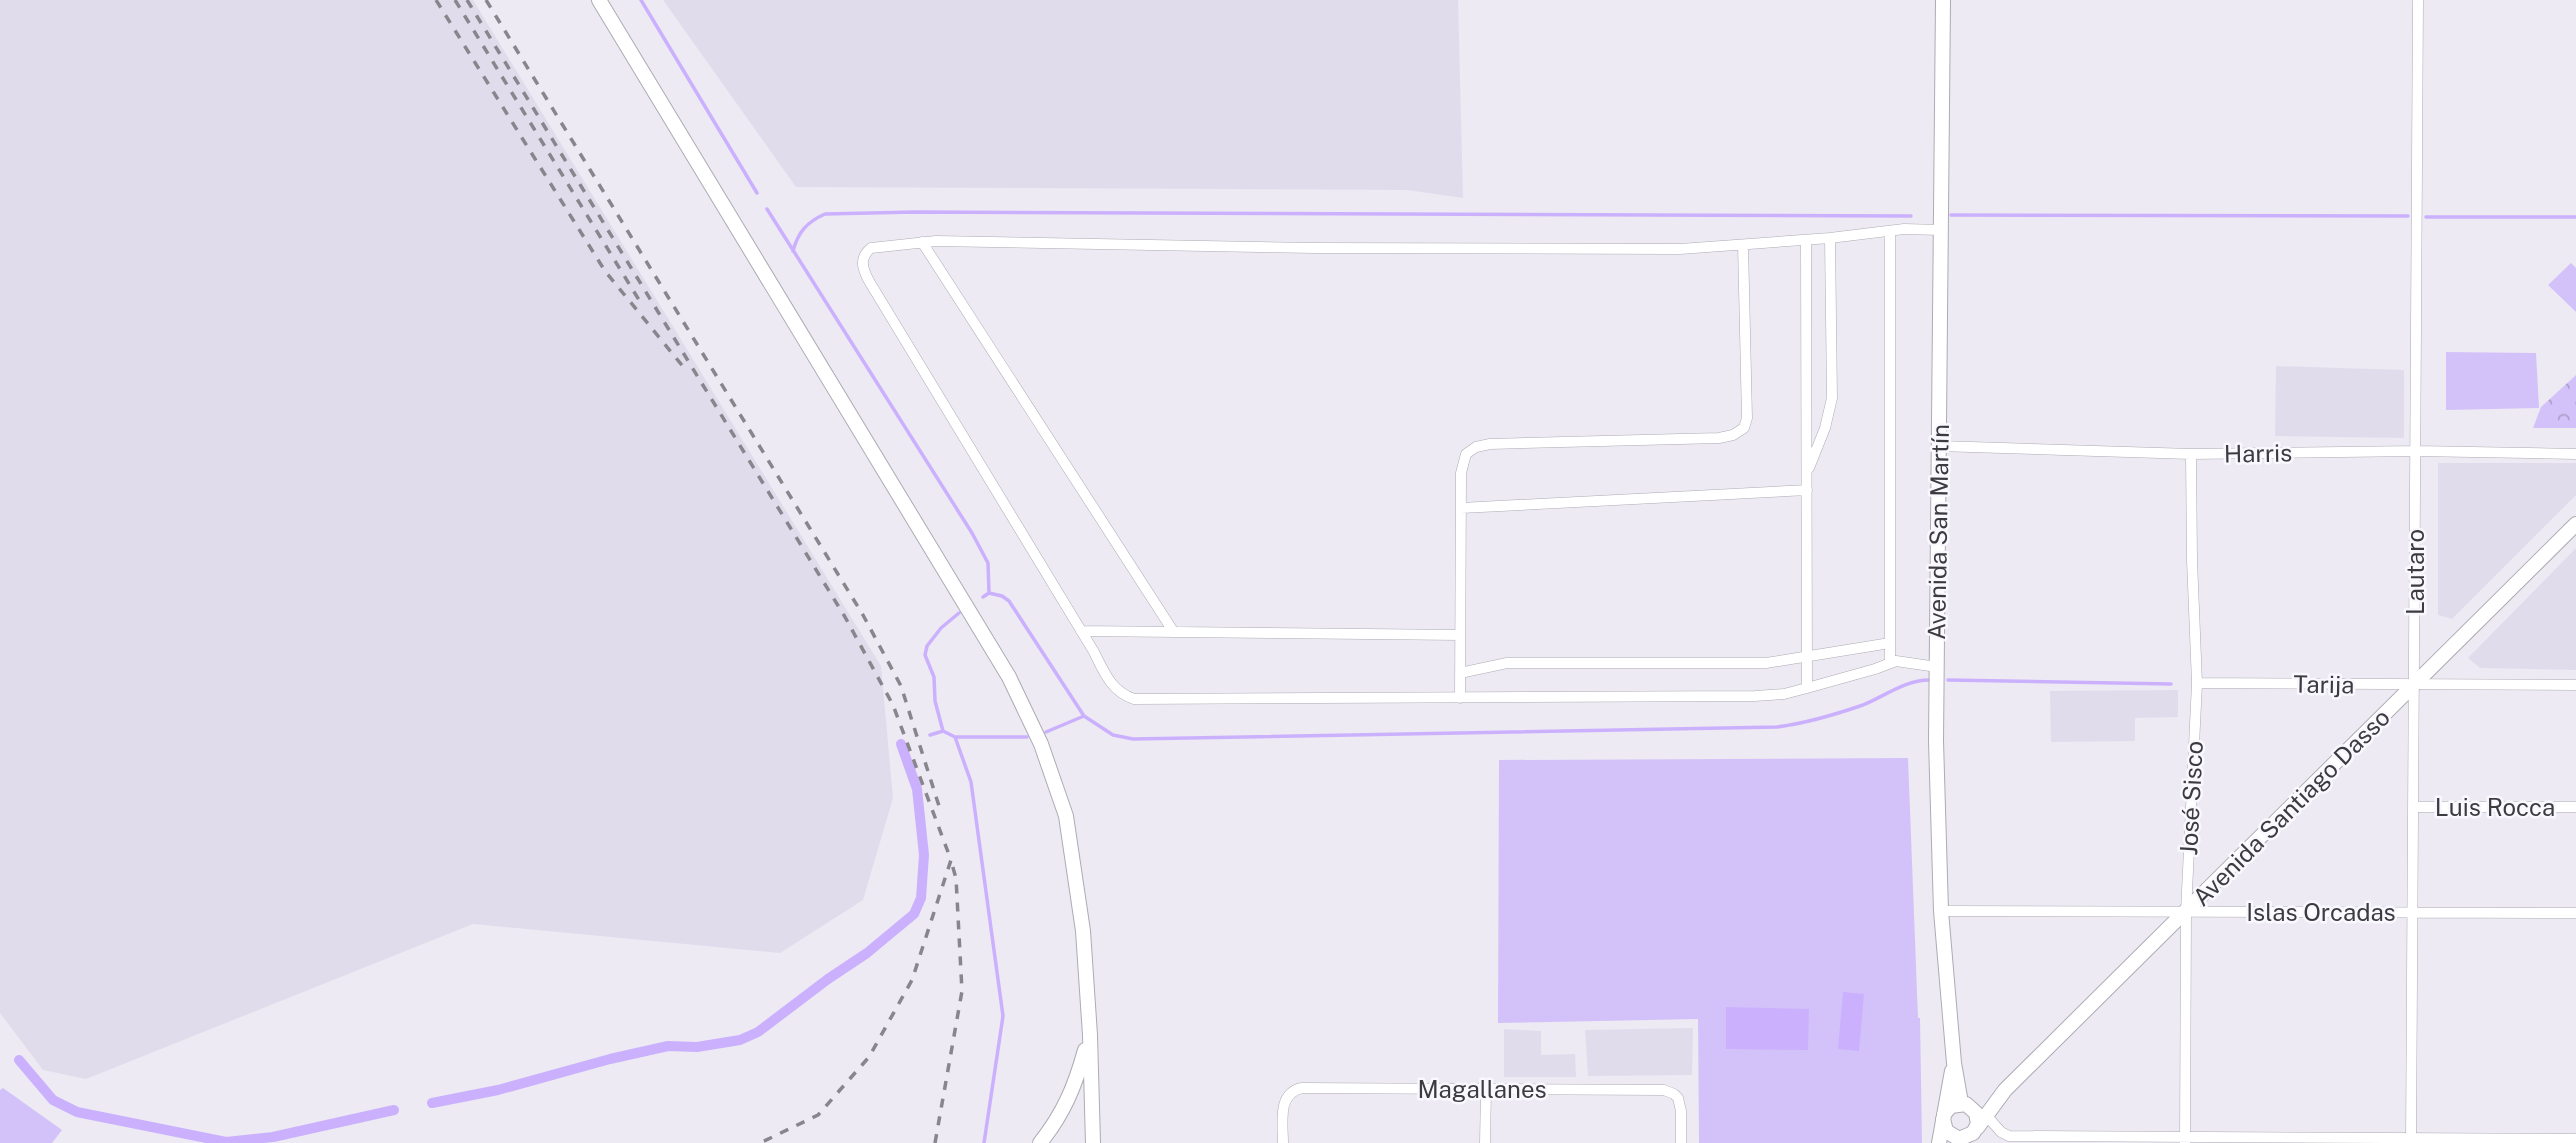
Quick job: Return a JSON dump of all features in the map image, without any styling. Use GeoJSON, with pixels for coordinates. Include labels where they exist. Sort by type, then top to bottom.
{"type":"FeatureCollection","features":[{"type":"Feature","properties":{"kind":"main road"},"geometry":{"type":"LineString","coordinates":[[599,0],[1009,677],[1041,744],[1066,816],[1083,931],[1093,1143]]}},
{"type":"Feature","properties":{"kind":"main road","name":"Avenida San Martín"},"geometry":{"type":"LineString","coordinates":[[1943,0],[1936,741],[1941,911],[1954,1063],[1964,1104],[1976,1113],[1970,1136]]}},
{"type":"Feature","properties":{"kind":"main road","name":"Avenida Santiago Dasso"},"geometry":{"type":"LineString","coordinates":[[1970,1136],[2005,1090],[2576,524]]}},
{"type":"Feature","properties":{"kind":"main road"},"geometry":{"type":"LineString","coordinates":[[1040,1143],[1055,1124],[1074,1089],[1090,1035]]}},
{"type":"Feature","properties":{"kind":"main road","name":"Avenida San Martín"},"geometry":{"type":"LineString","coordinates":[[1939,1143],[1954,1063]]}},
{"type":"Feature","properties":{"kind":"main road","name":"Avenida Santiago Dasso"},"geometry":{"type":"LineString","coordinates":[[1964,1104],[1989,1100],[2005,1090]]}},
{"type":"Feature","properties":{"kind":"main road"},"geometry":{"type":"LineString","coordinates":[[1964,1104],[1951,1106],[1943,1116],[1943,1126],[1949,1135],[1959,1139],[1970,1136]]}},
{"type":"Feature","properties":{"kind":"street","name":"Lautaro"},"geometry":{"type":"LineString","coordinates":[[2411,1141],[2418,0]]}},
{"type":"Feature","properties":{"kind":"street"},"geometry":{"type":"LineString","coordinates":[[1937,667],[1896,661],[1783,694],[1755,696],[1134,699],[1115,688],[864,272],[862,262],[864,254],[872,248],[922,242],[1618,250],[1681,249],[1890,231],[1941,230]]}},
{"type":"Feature","properties":{"kind":"street"},"geometry":{"type":"LineString","coordinates":[[1890,231],[1890,662]]}},
{"type":"Feature","properties":{"kind":"street"},"geometry":{"type":"LineString","coordinates":[[1807,475],[1825,428],[1832,398],[1830,238]]}},
{"type":"Feature","properties":{"kind":"street"},"geometry":{"type":"LineString","coordinates":[[1806,240],[1807,688]]}},
{"type":"Feature","properties":{"kind":"street"},"geometry":{"type":"LineString","coordinates":[[922,242],[1173,631]]}},
{"type":"Feature","properties":{"kind":"street"},"geometry":{"type":"LineString","coordinates":[[1460,698],[1462,461],[1466,454],[1475,447],[1490,444],[1719,438],[1744,428],[1747,418],[1743,244]]}},
{"type":"Feature","properties":{"kind":"street","name":"Harris"},"geometry":{"type":"LineString","coordinates":[[1939,446],[2191,454],[2416,451],[2576,454]]}},
{"type":"Feature","properties":{"kind":"street","name":"José Sisco"},"geometry":{"type":"LineString","coordinates":[[2185,1141],[2186,912],[2197,683],[2191,454]]}},
{"type":"Feature","properties":{"kind":"street"},"geometry":{"type":"LineString","coordinates":[[1461,508],[1807,490]]}},
{"type":"Feature","properties":{"kind":"street"},"geometry":{"type":"LineString","coordinates":[[1081,631],[1460,635]]}},
{"type":"Feature","properties":{"kind":"street"},"geometry":{"type":"LineString","coordinates":[[1460,673],[1507,663],[1766,663],[1890,643]]}},
{"type":"Feature","properties":{"kind":"street","name":"Tarija"},"geometry":{"type":"LineString","coordinates":[[2197,683],[2576,685]]}},
{"type":"Feature","properties":{"kind":"street","name":"Luis Rocca"},"geometry":{"type":"LineString","coordinates":[[2413,807],[2576,807]]}},
{"type":"Feature","properties":{"kind":"street","name":"Islas Orcadas"},"geometry":{"type":"LineString","coordinates":[[1941,911],[2576,913]]}},
{"type":"Feature","properties":{"kind":"street","name":"Magallanes"},"geometry":{"type":"LineString","coordinates":[[1283,1143],[1283,1109],[1290,1093],[1302,1088],[1658,1090],[1674,1094],[1678,1098],[1681,1111],[1681,1143]]}},
{"type":"Feature","properties":{"kind":"street"},"geometry":{"type":"LineString","coordinates":[[1485,1143],[1486,1089]]}},
{"type":"Feature","properties":{"kind":"street"},"geometry":{"type":"LineString","coordinates":[[1986,1115],[2001,1132],[2009,1136],[2185,1141],[2576,1139]]}},
{"type":"Feature","properties":{"kind":"shaded area"},"geometry":{"type":"Polygon","coordinates":[[[0,0],[473,0],[881,666],[893,798],[863,900],[780,953],[473,924],[86,1079],[43,1070],[0,1013],[0,0]]]}},
{"type":"Feature","properties":{"kind":"shaded area"},"geometry":{"type":"Polygon","coordinates":[[[663,0],[1458,0],[1463,198],[1407,190],[796,187],[663,0]]]}},
{"type":"Feature","properties":{"kind":"shaded area"},"geometry":{"type":"Polygon","coordinates":[[[2276,366],[2404,370],[2404,438],[2275,436],[2276,366]]]}},
{"type":"Feature","properties":{"kind":"shaded area"},"geometry":{"type":"Polygon","coordinates":[[[2438,463],[2576,463],[2576,495],[2452,619],[2438,615],[2438,463]]]}},
{"type":"Feature","properties":{"kind":"shaded area"},"geometry":{"type":"Polygon","coordinates":[[[2576,548],[2576,670],[2480,668],[2468,658],[2576,548]]]}},
{"type":"Feature","properties":{"kind":"shaded area"},"geometry":{"type":"Polygon","coordinates":[[[2178,690],[2178,717],[2135,718],[2135,741],[2051,742],[2050,691],[2178,690]]]}},
{"type":"Feature","properties":{"kind":"shaded area"},"geometry":{"type":"Polygon","coordinates":[[[1843,992],[1864,994],[1859,1051],[1838,1049],[1843,992]]]}},
{"type":"Feature","properties":{"kind":"shaded area"},"geometry":{"type":"Polygon","coordinates":[[[1726,1007],[1809,1009],[1808,1050],[1726,1049],[1726,1007]]]}},
{"type":"Feature","properties":{"kind":"shaded area"},"geometry":{"type":"Polygon","coordinates":[[[1693,1028],[1692,1075],[1588,1076],[1585,1030],[1693,1028]]]}},
{"type":"Feature","properties":{"kind":"shaded area"},"geometry":{"type":"Polygon","coordinates":[[[1504,1029],[1541,1031],[1541,1055],[1575,1054],[1576,1077],[1504,1077],[1504,1029]]]}},
{"type":"Feature","properties":{"kind":"green space"},"geometry":{"type":"Polygon","coordinates":[[[2571,263],[2576,268],[2576,312],[2548,285],[2571,263]]]}},
{"type":"Feature","properties":{"kind":"green space"},"geometry":{"type":"Polygon","coordinates":[[[2446,352],[2536,353],[2539,408],[2446,410],[2446,352]]]}},
{"type":"Feature","properties":{"kind":"green space"},"geometry":{"type":"Polygon","coordinates":[[[2576,375],[2576,428],[2533,428],[2541,407],[2576,375]]]}},
{"type":"Feature","properties":{"kind":"green space"},"geometry":{"type":"Polygon","coordinates":[[[1908,758],[1920,1018],[1922,1143],[1699,1143],[1698,1019],[1498,1023],[1499,760],[1908,758]]]}},
{"type":"Feature","properties":{"kind":"green space"},"geometry":{"type":"Polygon","coordinates":[[[3,1088],[62,1130],[52,1143],[0,1143],[0,1090],[3,1088]]]}},
{"type":"Feature","properties":{"kind":"waterway"},"geometry":{"type":"LineString","coordinates":[[641,0],[757,193]]}},
{"type":"Feature","properties":{"kind":"waterway"},"geometry":{"type":"LineString","coordinates":[[767,209],[972,533],[988,563],[989,593]]}},
{"type":"Feature","properties":{"kind":"waterway"},"geometry":{"type":"LineString","coordinates":[[793,251],[804,228],[825,214],[915,212],[1911,216]]}},
{"type":"Feature","properties":{"kind":"waterway"},"geometry":{"type":"LineString","coordinates":[[1951,215],[2408,216]]}},
{"type":"Feature","properties":{"kind":"waterway"},"geometry":{"type":"LineString","coordinates":[[2426,217],[2576,217]]}},
{"type":"Feature","properties":{"kind":"waterway"},"geometry":{"type":"LineString","coordinates":[[983,597],[989,593],[1009,601],[1084,716],[1113,735],[1133,739],[1777,727],[1842,712],[1903,686],[1929,680]]}},
{"type":"Feature","properties":{"kind":"waterway"},"geometry":{"type":"LineString","coordinates":[[943,731],[935,701],[934,677],[925,655],[927,646],[941,628],[959,613]]}},
{"type":"Feature","properties":{"kind":"waterway"},"geometry":{"type":"LineString","coordinates":[[1948,680],[2171,684]]}},
{"type":"Feature","properties":{"kind":"waterway"},"geometry":{"type":"LineString","coordinates":[[1046,732],[1084,716]]}},
{"type":"Feature","properties":{"kind":"waterway"},"geometry":{"type":"LineString","coordinates":[[930,735],[943,731],[955,737],[1027,737]]}},
{"type":"Feature","properties":{"kind":"waterway"},"geometry":{"type":"LineString","coordinates":[[955,737],[971,782],[1003,1016],[984,1143]]}},
{"type":"Feature","properties":{"kind":"waterway"},"geometry":{"type":"LineString","coordinates":[[432,1103],[498,1090],[668,1046],[697,1047],[740,1040],[758,1032],[867,953],[914,914],[921,898],[924,855],[917,789],[901,744]]}},
{"type":"Feature","properties":{"kind":"waterway"},"geometry":{"type":"LineString","coordinates":[[19,1060],[53,1100],[77,1112],[226,1142],[273,1137],[394,1110]]}},
{"type":"Feature","properties":{"kind":"railway"},"geometry":{"type":"LineString","coordinates":[[436,0],[605,271],[685,369]]}},
{"type":"Feature","properties":{"kind":"railway"},"geometry":{"type":"LineString","coordinates":[[455,0],[639,300]]}},
{"type":"Feature","properties":{"kind":"railway"},"geometry":{"type":"LineString","coordinates":[[467,0],[845,617],[893,705],[951,860],[912,980],[869,1057],[818,1115],[760,1143]]}},
{"type":"Feature","properties":{"kind":"railway"},"geometry":{"type":"LineString","coordinates":[[486,0],[863,615],[901,686],[939,806]]}},
{"type":"Feature","properties":{"kind":"railway"},"geometry":{"type":"LineString","coordinates":[[935,1143],[962,991],[956,878],[951,861]]}}]}
